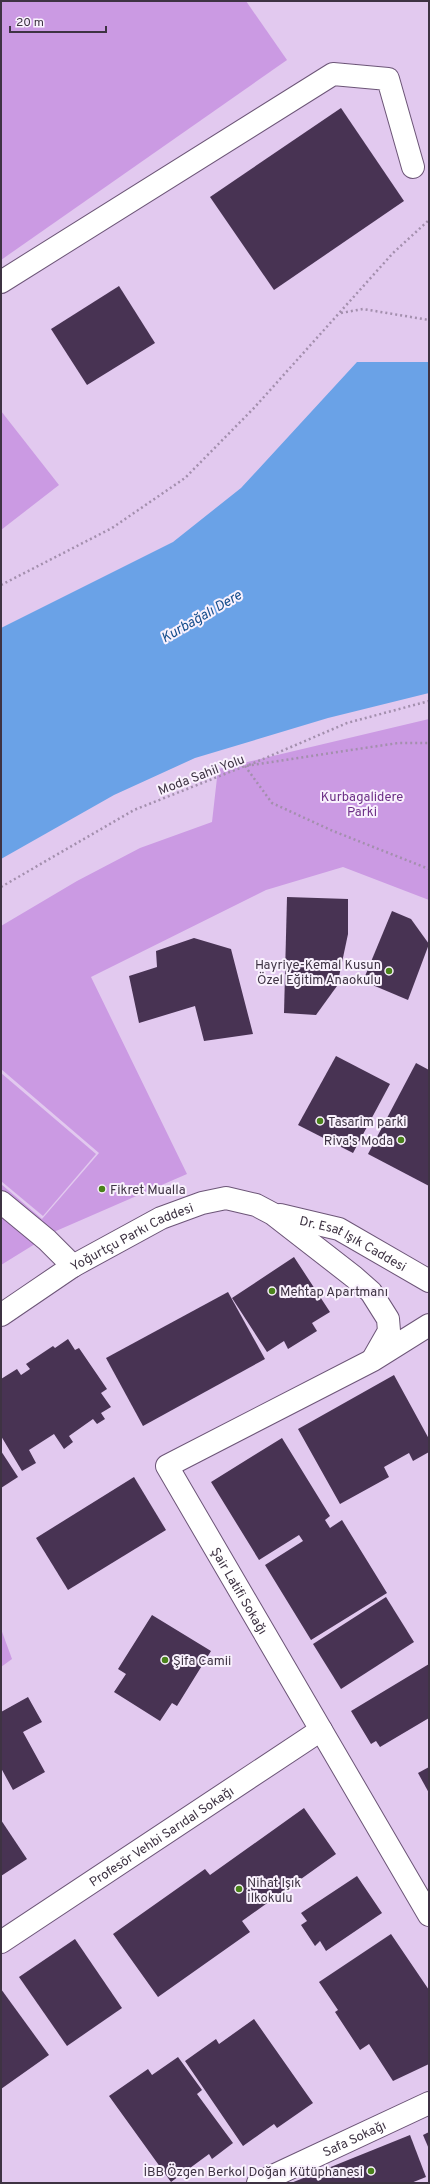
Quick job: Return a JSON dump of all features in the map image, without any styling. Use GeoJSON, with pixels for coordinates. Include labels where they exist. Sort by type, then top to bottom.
{"type":"FeatureCollection","features":[{"type":"Feature","properties":{"kind":"street"},"geometry":{"type":"LineString","coordinates":[[1,282],[333,74],[388,79],[413,167]]}},
{"type":"Feature","properties":{"kind":"street","name":"Yoğurtçu Parkı Caddesi"},"geometry":{"type":"LineString","coordinates":[[1,1315],[73,1266],[161,1218],[202,1203],[226,1198],[256,1205],[273,1214]]}},
{"type":"Feature","properties":{"kind":"street"},"geometry":{"type":"LineString","coordinates":[[1,1202],[47,1240],[73,1266]]}},
{"type":"Feature","properties":{"kind":"street"},"geometry":{"type":"LineString","coordinates":[[273,1214],[354,1276],[371,1292],[382,1307],[388,1319],[389,1331],[373,1360]]}},
{"type":"Feature","properties":{"kind":"street","name":"Dr. Esat Işık Caddesi"},"geometry":{"type":"LineString","coordinates":[[273,1214],[339,1229],[429,1281]]}},
{"type":"Feature","properties":{"kind":"street","name":"Şair Latifi Sokağı"},"geometry":{"type":"LineString","coordinates":[[429,1325],[373,1360],[167,1466],[429,1915]]}},
{"type":"Feature","properties":{"kind":"street","name":"Profesör Vehbi Sarıdal Sokağı"},"geometry":{"type":"LineString","coordinates":[[1,1942],[321,1730]]}},
{"type":"Feature","properties":{"kind":"street","name":"Safa Sokağı"},"geometry":{"type":"LineString","coordinates":[[258,2183],[429,2103]]}},
{"type":"Feature","properties":{"kind":"path"},"geometry":{"type":"LineString","coordinates":[[1,585],[112,528],[185,478],[254,408],[341,313],[393,253],[429,220]]}},
{"type":"Feature","properties":{"kind":"path"},"geometry":{"type":"LineString","coordinates":[[341,313],[363,309],[429,320]]}},
{"type":"Feature","properties":{"kind":"path"},"geometry":{"type":"LineString","coordinates":[[429,701],[346,723],[245,766],[272,803],[333,831],[429,869]]}},
{"type":"Feature","properties":{"kind":"path","name":"Moda Sahil Yolu"},"geometry":{"type":"LineString","coordinates":[[1,887],[134,810],[245,766],[398,743],[429,743]]}},
{"type":"Feature","properties":{"kind":"green space"},"geometry":{"type":"Polygon","coordinates":[[[1,1],[246,1],[287,60],[1,260],[1,1]]]}},
{"type":"Feature","properties":{"kind":"green space"},"geometry":{"type":"Polygon","coordinates":[[[1,411],[59,485],[1,530],[1,411]]]}},
{"type":"Feature","properties":{"kind":"green space","name":"Kurbagalidere Parki"},"geometry":{"type":"Polygon","coordinates":[[[429,719],[429,900],[343,867],[266,890],[91,977],[187,1174],[56,1231],[1,1265],[1,1184],[42,1219],[99,1153],[1,1069],[1,926],[77,881],[140,848],[212,822],[218,769],[429,719]]]}},
{"type":"Feature","properties":{"kind":"green space"},"geometry":{"type":"Polygon","coordinates":[[[1,1073],[96,1154],[43,1216],[1,1181],[1,1073]]]}},
{"type":"Feature","properties":{"kind":"green space"},"geometry":{"type":"Polygon","coordinates":[[[1,1629],[12,1659],[1,1667],[1,1629]]]}},
{"type":"Feature","properties":{"kind":"water","name":"Kurbağalı Dere"},"geometry":{"type":"Polygon","coordinates":[[[357,362],[429,362],[429,693],[328,718],[195,758],[114,795],[1,859],[1,628],[173,542],[241,488],[357,362]]]}},
{"type":"Feature","properties":{"kind":"building"},"geometry":{"type":"Polygon","coordinates":[[[341,108],[404,201],[274,290],[210,197],[341,108]]]}},
{"type":"Feature","properties":{"kind":"building"},"geometry":{"type":"Polygon","coordinates":[[[119,286],[155,343],[87,385],[51,329],[119,286]]]}},
{"type":"Feature","properties":{"kind":"building"},"geometry":{"type":"Polygon","coordinates":[[[287,897],[348,899],[348,934],[337,986],[316,1015],[284,1013],[287,897]]]}},
{"type":"Feature","properties":{"kind":"building"},"geometry":{"type":"Polygon","coordinates":[[[392,911],[411,919],[429,944],[408,1000],[363,981],[392,911]]]}},
{"type":"Feature","properties":{"kind":"building"},"geometry":{"type":"Polygon","coordinates":[[[194,938],[231,949],[253,1034],[204,1041],[195,1006],[139,1023],[129,976],[157,967],[156,951],[194,938]]]}},
{"type":"Feature","properties":{"kind":"building"},"geometry":{"type":"Polygon","coordinates":[[[336,1056],[390,1084],[353,1153],[298,1125],[336,1056]]]}},
{"type":"Feature","properties":{"kind":"building"},"geometry":{"type":"Polygon","coordinates":[[[416,1063],[429,1070],[429,1186],[368,1154],[416,1063]]]}},
{"type":"Feature","properties":{"kind":"building"},"geometry":{"type":"Polygon","coordinates":[[[294,1257],[330,1312],[312,1323],[317,1331],[288,1349],[284,1341],[267,1352],[232,1298],[294,1257]]]}},
{"type":"Feature","properties":{"kind":"building"},"geometry":{"type":"Polygon","coordinates":[[[228,1292],[265,1359],[143,1426],[106,1358],[228,1292]]]}},
{"type":"Feature","properties":{"kind":"building"},"geometry":{"type":"Polygon","coordinates":[[[68,1339],[75,1350],[79,1348],[107,1389],[101,1393],[111,1407],[101,1413],[105,1419],[97,1424],[93,1419],[69,1436],[73,1442],[64,1449],[54,1434],[29,1450],[36,1463],[22,1471],[1,1436],[1,1379],[17,1369],[21,1375],[30,1369],[26,1364],[53,1346],[55,1348],[68,1339]]]}},
{"type":"Feature","properties":{"kind":"building"},"geometry":{"type":"Polygon","coordinates":[[[394,1375],[429,1439],[429,1452],[413,1461],[409,1453],[384,1467],[389,1477],[340,1504],[298,1429],[394,1375]]]}},
{"type":"Feature","properties":{"kind":"building"},"geometry":{"type":"Polygon","coordinates":[[[282,1438],[330,1516],[325,1520],[330,1528],[342,1520],[387,1593],[311,1640],[265,1565],[303,1541],[299,1535],[259,1560],[211,1482],[282,1438]]]}},
{"type":"Feature","properties":{"kind":"building"},"geometry":{"type":"Polygon","coordinates":[[[1,1451],[18,1477],[1,1488],[1,1451]]]}},
{"type":"Feature","properties":{"kind":"building"},"geometry":{"type":"Polygon","coordinates":[[[134,1477],[166,1530],[68,1590],[36,1538],[134,1477]]]}},
{"type":"Feature","properties":{"kind":"building"},"geometry":{"type":"Polygon","coordinates":[[[386,1597],[414,1642],[341,1689],[313,1644],[386,1597]]]}},
{"type":"Feature","properties":{"kind":"building","name":"Şifa Camii"},"geometry":{"type":"Polygon","coordinates":[[[152,1615],[211,1651],[177,1706],[172,1703],[160,1721],[114,1692],[126,1674],[118,1669],[152,1615]]]}},
{"type":"Feature","properties":{"kind":"building"},"geometry":{"type":"Polygon","coordinates":[[[429,1664],[429,1718],[380,1747],[376,1741],[371,1744],[351,1711],[429,1664]]]}},
{"type":"Feature","properties":{"kind":"building"},"geometry":{"type":"Polygon","coordinates":[[[28,1697],[42,1722],[23,1732],[45,1772],[13,1790],[1,1768],[1,1712],[28,1697]]]}},
{"type":"Feature","properties":{"kind":"building"},"geometry":{"type":"Polygon","coordinates":[[[429,1767],[429,1793],[418,1773],[429,1767]]]}},
{"type":"Feature","properties":{"kind":"building"},"geometry":{"type":"Polygon","coordinates":[[[304,1808],[336,1854],[242,1921],[250,1932],[158,1997],[113,1934],[205,1869],[210,1875],[304,1808]]]}},
{"type":"Feature","properties":{"kind":"building"},"geometry":{"type":"Polygon","coordinates":[[[1,1820],[27,1859],[1,1876],[1,1820]]]}},
{"type":"Feature","properties":{"kind":"building"},"geometry":{"type":"Polygon","coordinates":[[[357,1876],[382,1913],[326,1951],[320,1941],[315,1946],[301,1925],[307,1921],[301,1913],[357,1876]]]}},
{"type":"Feature","properties":{"kind":"building"},"geometry":{"type":"Polygon","coordinates":[[[391,1934],[429,1990],[429,2064],[393,2081],[369,2044],[360,2050],[335,2012],[338,2010],[319,1982],[391,1934]]]}},
{"type":"Feature","properties":{"kind":"building"},"geometry":{"type":"Polygon","coordinates":[[[75,1939],[122,2008],[67,2046],[19,1977],[75,1939]]]}},
{"type":"Feature","properties":{"kind":"building"},"geometry":{"type":"Polygon","coordinates":[[[1,1989],[49,2055],[1,2089],[1,1989]]]}},
{"type":"Feature","properties":{"kind":"building"},"geometry":{"type":"Polygon","coordinates":[[[254,2019],[313,2103],[277,2128],[274,2124],[243,2146],[185,2061],[216,2039],[219,2044],[254,2019]]]}},
{"type":"Feature","properties":{"kind":"building"},"geometry":{"type":"Polygon","coordinates":[[[178,2057],[202,2090],[197,2094],[233,2143],[212,2159],[209,2154],[171,2182],[109,2096],[148,2069],[152,2075],[178,2057]]]}},
{"type":"Feature","properties":{"kind":"building"},"geometry":{"type":"Polygon","coordinates":[[[429,2132],[429,2149],[423,2135],[429,2132]]]}},
{"type":"Feature","properties":{"kind":"building"},"geometry":{"type":"Polygon","coordinates":[[[410,2135],[426,2177],[411,2183],[291,2183],[410,2135]]]}},
{"type":"Feature","properties":{"kind":"place","name":"Hayriye-Kemal Kusun Özel Eğitim Anaokulu"},"geometry":{"type":"Point","coordinates":[389,971]}},
{"type":"Feature","properties":{"kind":"place","name":"Tasarim parki"},"geometry":{"type":"Point","coordinates":[320,1121]}},
{"type":"Feature","properties":{"kind":"place","name":"Riva's Moda"},"geometry":{"type":"Point","coordinates":[401,1140]}},
{"type":"Feature","properties":{"kind":"place","name":"Fikret Mualla"},"geometry":{"type":"Point","coordinates":[102,1189]}},
{"type":"Feature","properties":{"kind":"place","name":"Mehtap Apartmanı"},"geometry":{"type":"Point","coordinates":[272,1291]}},
{"type":"Feature","properties":{"kind":"place","name":"Şifa Camii"},"geometry":{"type":"Point","coordinates":[165,1660]}},
{"type":"Feature","properties":{"kind":"place","name":"Nihat Işık İlkokulu"},"geometry":{"type":"Point","coordinates":[239,1889]}},
{"type":"Feature","properties":{"kind":"place","name":"İBB Özgen Berkol Doğan Kütüphanesi"},"geometry":{"type":"Point","coordinates":[371,2171]}}]}
